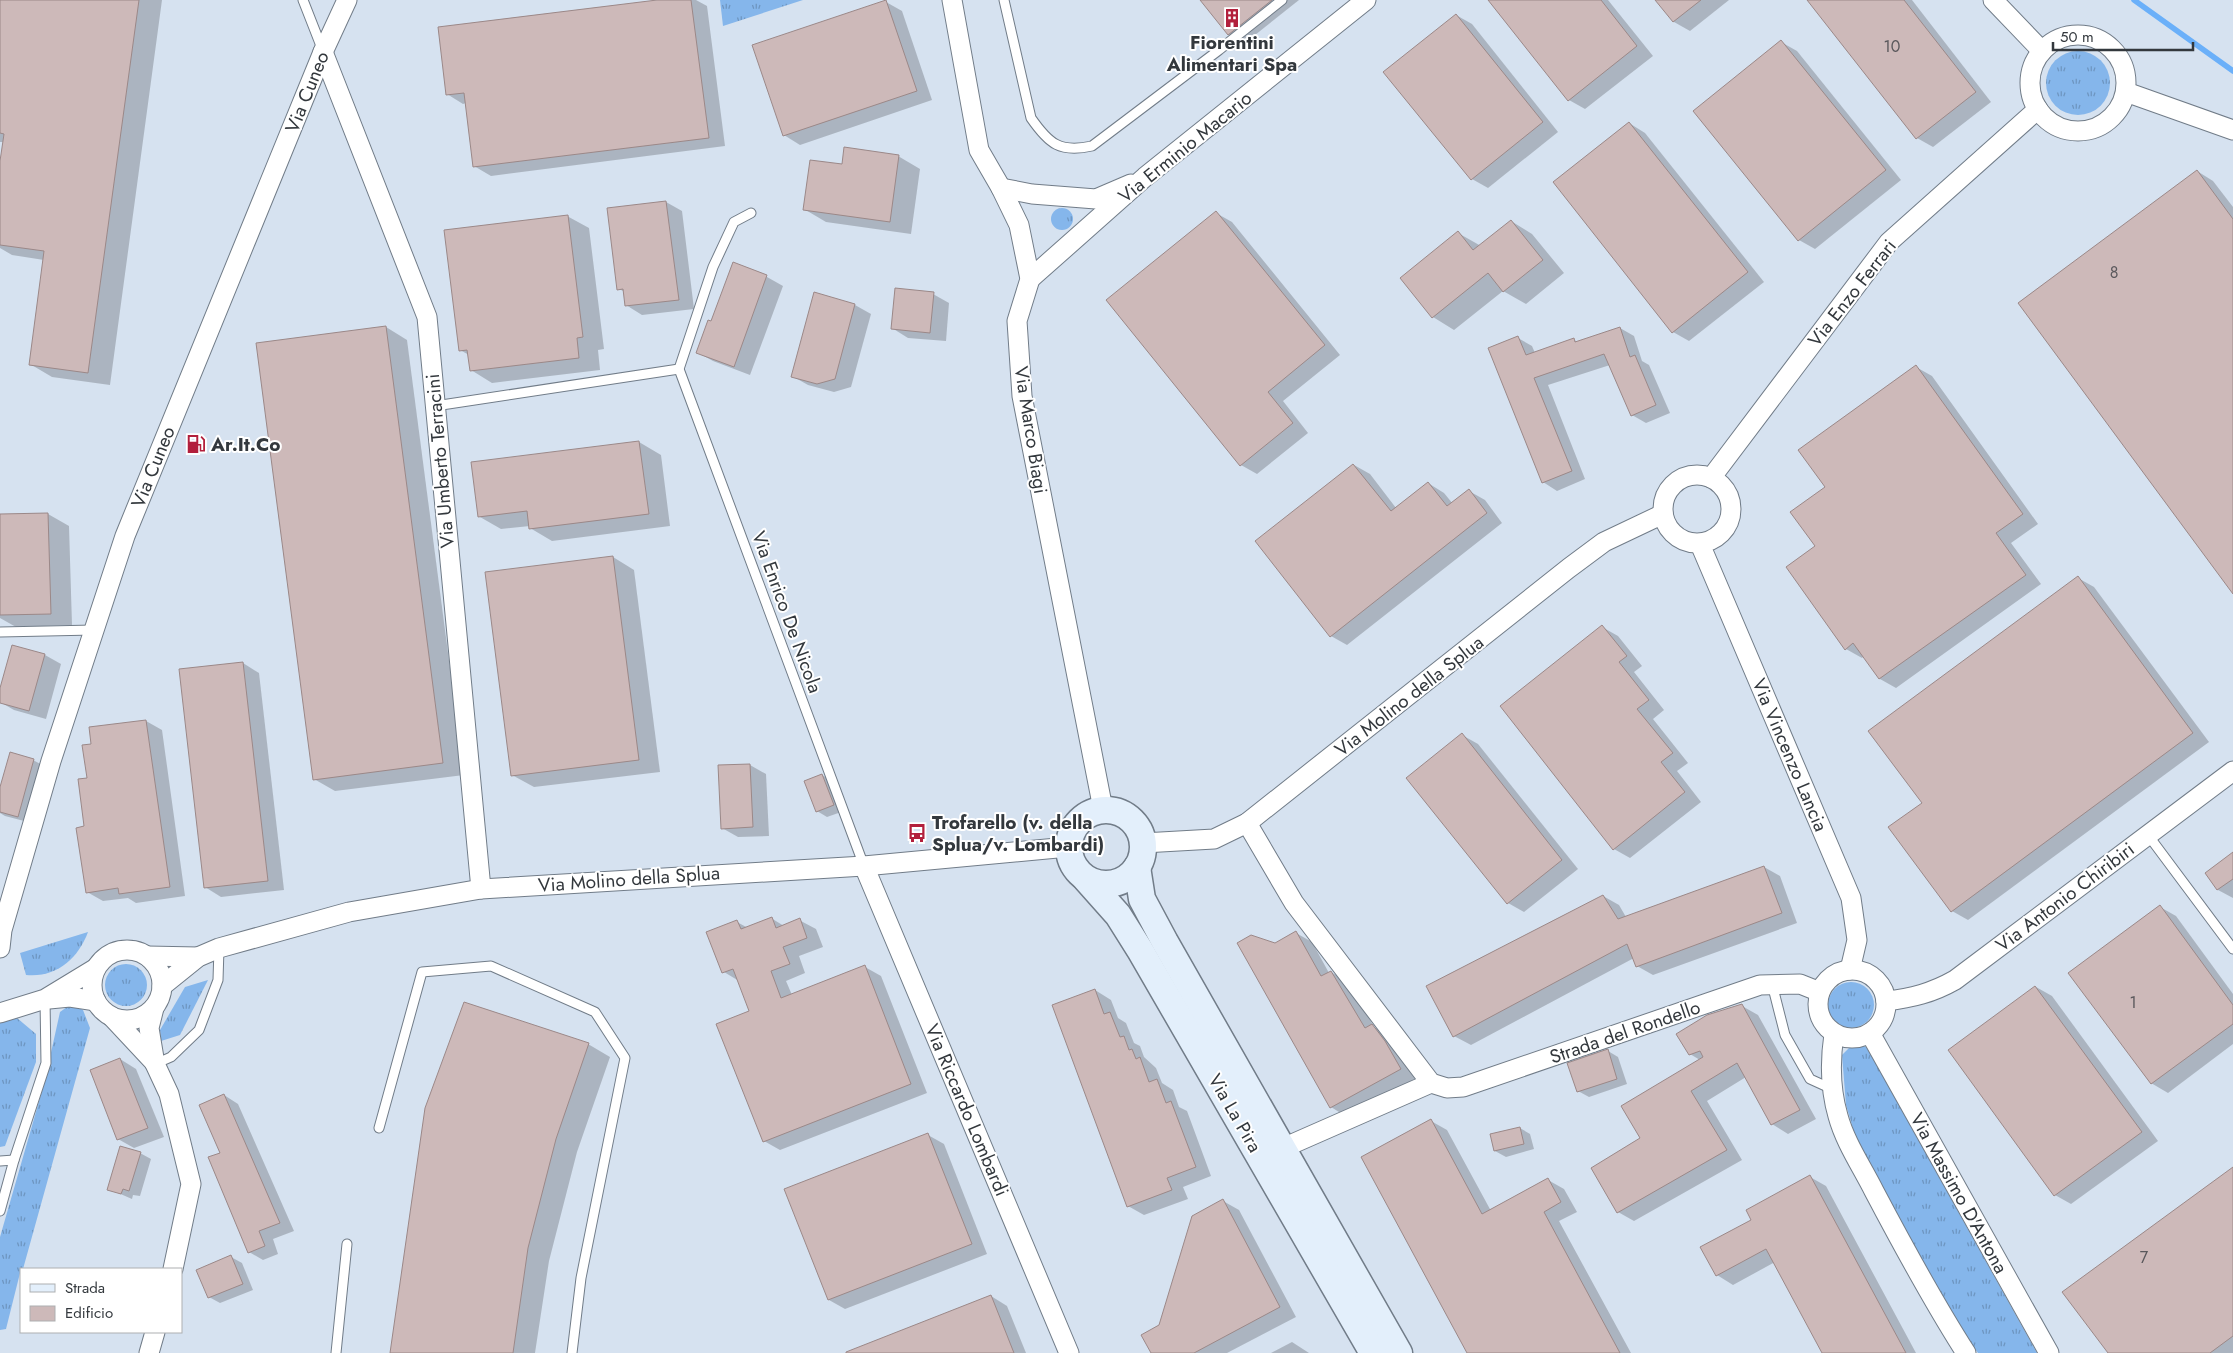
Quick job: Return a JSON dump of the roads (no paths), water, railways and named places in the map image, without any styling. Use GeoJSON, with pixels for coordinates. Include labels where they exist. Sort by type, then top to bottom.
{"type":"FeatureCollection","features":[{"type":"Feature","properties":{"kind":"street","name":"Via Cuneo"},"geometry":{"type":"LineString","coordinates":[[0,948],[2,930],[51,761],[125,536],[323,52],[347,0]]}},
{"type":"Feature","properties":{"kind":"street","name":"Via Marco Biagi"},"geometry":{"type":"LineString","coordinates":[[952,0],[979,150],[1001,188],[1019,226],[1030,279],[1017,321],[1022,396],[1103,809]]}},
{"type":"Feature","properties":{"kind":"street","name":"Via Erminio Macario"},"geometry":{"type":"LineString","coordinates":[[1030,279],[1146,177],[1366,0]]}},
{"type":"Feature","properties":{"kind":"street"},"geometry":{"type":"LineString","coordinates":[[1993,0],[2042,51]]}},
{"type":"Feature","properties":{"kind":"street"},"geometry":{"type":"LineString","coordinates":[[2084,35],[2099,39],[2112,48],[2122,61],[2126,76],[2126,92],[2120,108],[2110,120],[2088,130],[2064,129],[2049,121],[2038,110],[2032,95],[2030,80],[2034,64],[2042,51],[2054,41],[2069,36],[2084,35]]}},
{"type":"Feature","properties":{"kind":"street","name":"Via Umberto Terracini"},"geometry":{"type":"LineString","coordinates":[[323,52],[427,316],[481,889]]}},
{"type":"Feature","properties":{"kind":"street"},"geometry":{"type":"LineString","coordinates":[[2126,92],[2233,130]]}},
{"type":"Feature","properties":{"kind":"street","name":"Via Enzo Ferrari"},"geometry":{"type":"LineString","coordinates":[[1711,478],[1889,242],[2038,110]]}},
{"type":"Feature","properties":{"kind":"street"},"geometry":{"type":"LineString","coordinates":[[1001,188],[1032,194],[1096,198],[1146,177]]}},
{"type":"Feature","properties":{"kind":"street"},"geometry":{"type":"LineString","coordinates":[[1691,476],[1711,478],[1727,494],[1731,504],[1727,526],[1720,535],[1710,541],[1700,544],[1684,541],[1672,532],[1663,514],[1663,504],[1673,485],[1691,476]]}},
{"type":"Feature","properties":{"kind":"street","name":"Via Molino della Splua"},"geometry":{"type":"LineString","coordinates":[[1140,855],[1214,839],[1247,824],[1604,542],[1663,514]]}},
{"type":"Feature","properties":{"kind":"street","name":"Via Vincenzo Lancia"},"geometry":{"type":"LineString","coordinates":[[1700,544],[1851,898],[1857,940],[1850,970]]}},
{"type":"Feature","properties":{"kind":"street","name":"Via Antonio Chiribiri"},"geometry":{"type":"LineString","coordinates":[[1886,1001],[1929,993],[1955,980],[2233,771]]}},
{"type":"Feature","properties":{"kind":"street"},"geometry":{"type":"LineString","coordinates":[[1103,809],[1115,810],[1125,815],[1134,822],[1140,832],[1140,855],[1130,876],[1120,882],[1108,884],[1086,879],[1071,860],[1068,847],[1072,831],[1082,817],[1103,809]]}},
{"type":"Feature","properties":{"kind":"street"},"geometry":{"type":"LineString","coordinates":[[1247,824],[1294,903],[1431,1082],[1283,1148]]}},
{"type":"Feature","properties":{"kind":"street","name":"Via Molino della Splua"},"geometry":{"type":"LineString","coordinates":[[162,986],[198,957],[219,948],[349,912],[481,889],[864,866],[1068,847]]}},
{"type":"Feature","properties":{"kind":"street","name":"Via La Pira"},"geometry":{"type":"LineString","coordinates":[[1140,855],[1142,899],[1399,1353]]}},
{"type":"Feature","properties":{"kind":"street","name":"Via Riccardo Lombardi"},"geometry":{"type":"LineString","coordinates":[[864,866],[1069,1353]]}},
{"type":"Feature","properties":{"kind":"street","name":"Via La Pira"},"geometry":{"type":"LineString","coordinates":[[1086,879],[1118,915],[1140,950],[1373,1353]]}},
{"type":"Feature","properties":{"kind":"street"},"geometry":{"type":"LineString","coordinates":[[45,999],[96,968],[104,958],[114,952],[125,949],[137,951],[147,956],[156,964],[161,975],[160,998],[154,1008],[145,1016],[134,1020],[122,1020],[112,1017]]}},
{"type":"Feature","properties":{"kind":"street","name":"Via Molino della Splua"},"geometry":{"type":"LineString","coordinates":[[147,956],[198,957]]}},
{"type":"Feature","properties":{"kind":"street"},"geometry":{"type":"LineString","coordinates":[[96,968],[92,984],[96,1001],[102,1010],[112,1017],[156,1064]]}},
{"type":"Feature","properties":{"kind":"street"},"geometry":{"type":"LineString","coordinates":[[1850,970],[1870,975],[1878,982],[1886,1001],[1882,1019],[1870,1033],[1852,1038],[1834,1034],[1821,1020],[1818,1010],[1820,992],[1832,976],[1850,970]]}},
{"type":"Feature","properties":{"kind":"street","name":"Strada del Rondello"},"geometry":{"type":"LineString","coordinates":[[1431,1082],[1447,1088],[1463,1087],[1750,989],[1772,984],[1800,984],[1820,992]]}},
{"type":"Feature","properties":{"kind":"street"},"geometry":{"type":"LineString","coordinates":[[0,1013],[45,999],[70,997],[96,1001]]}},
{"type":"Feature","properties":{"kind":"street"},"geometry":{"type":"LineString","coordinates":[[154,1008],[150,1028],[156,1064],[169,1094],[191,1184],[173,1268]]}},
{"type":"Feature","properties":{"kind":"street","name":"Via Massimo D'Antona"},"geometry":{"type":"LineString","coordinates":[[1870,1033],[2049,1353]]}},
{"type":"Feature","properties":{"kind":"street"},"geometry":{"type":"LineString","coordinates":[[1834,1034],[1831,1054],[1832,1089],[1838,1117],[1852,1149],[1914,1267],[1966,1353]]}},
{"type":"Feature","properties":{"kind":"street"},"geometry":{"type":"LineString","coordinates":[[149,1353],[155,1333]]}},
{"type":"Feature","properties":{"kind":"lane"},"geometry":{"type":"LineString","coordinates":[[303,0],[323,52]]}},
{"type":"Feature","properties":{"kind":"lane"},"geometry":{"type":"LineString","coordinates":[[1004,0],[1031,118],[1042,135],[1058,146],[1074,150],[1092,146],[1282,0]]}},
{"type":"Feature","properties":{"kind":"lane"},"geometry":{"type":"LineString","coordinates":[[435,406],[679,369],[713,267],[734,222],[751,213]]}},
{"type":"Feature","properties":{"kind":"lane","name":"Via Enrico De Nicola"},"geometry":{"type":"LineString","coordinates":[[679,369],[864,866]]}},
{"type":"Feature","properties":{"kind":"lane"},"geometry":{"type":"LineString","coordinates":[[0,632],[94,630]]}},
{"type":"Feature","properties":{"kind":"lane"},"geometry":{"type":"LineString","coordinates":[[2148,835],[2233,949]]}},
{"type":"Feature","properties":{"kind":"lane"},"geometry":{"type":"LineString","coordinates":[[156,1064],[171,1057],[199,1030],[218,980],[219,948]]}},
{"type":"Feature","properties":{"kind":"lane"},"geometry":{"type":"LineString","coordinates":[[380,1128],[422,972],[491,966],[595,1012],[625,1058],[581,1278],[572,1353]]}},
{"type":"Feature","properties":{"kind":"lane"},"geometry":{"type":"LineString","coordinates":[[1772,984],[1785,1035],[1810,1079],[1832,1089]]}},
{"type":"Feature","properties":{"kind":"lane"},"geometry":{"type":"LineString","coordinates":[[0,1212],[14,1160],[46,1063],[45,999]]}},
{"type":"Feature","properties":{"kind":"lane"},"geometry":{"type":"LineString","coordinates":[[0,1160],[14,1160]]}},
{"type":"Feature","properties":{"kind":"lane"},"geometry":{"type":"LineString","coordinates":[[336,1353],[347,1244]]}},
{"type":"Feature","properties":{"kind":"waterway"},"geometry":{"type":"LineString","coordinates":[[2134,0],[2233,71]]}},
{"type":"Feature","properties":{"kind":"place","name":"Fiorentini Alimentari Spa"},"geometry":{"type":"Point","coordinates":[1232,18]}},
{"type":"Feature","properties":{"kind":"place","name":"Ar.It.Co"},"geometry":{"type":"Point","coordinates":[196,444]}},
{"type":"Feature","properties":{"kind":"place","name":"Trofarello (v. della Splua/v. Lombardi)"},"geometry":{"type":"Point","coordinates":[917,833]}}]}
